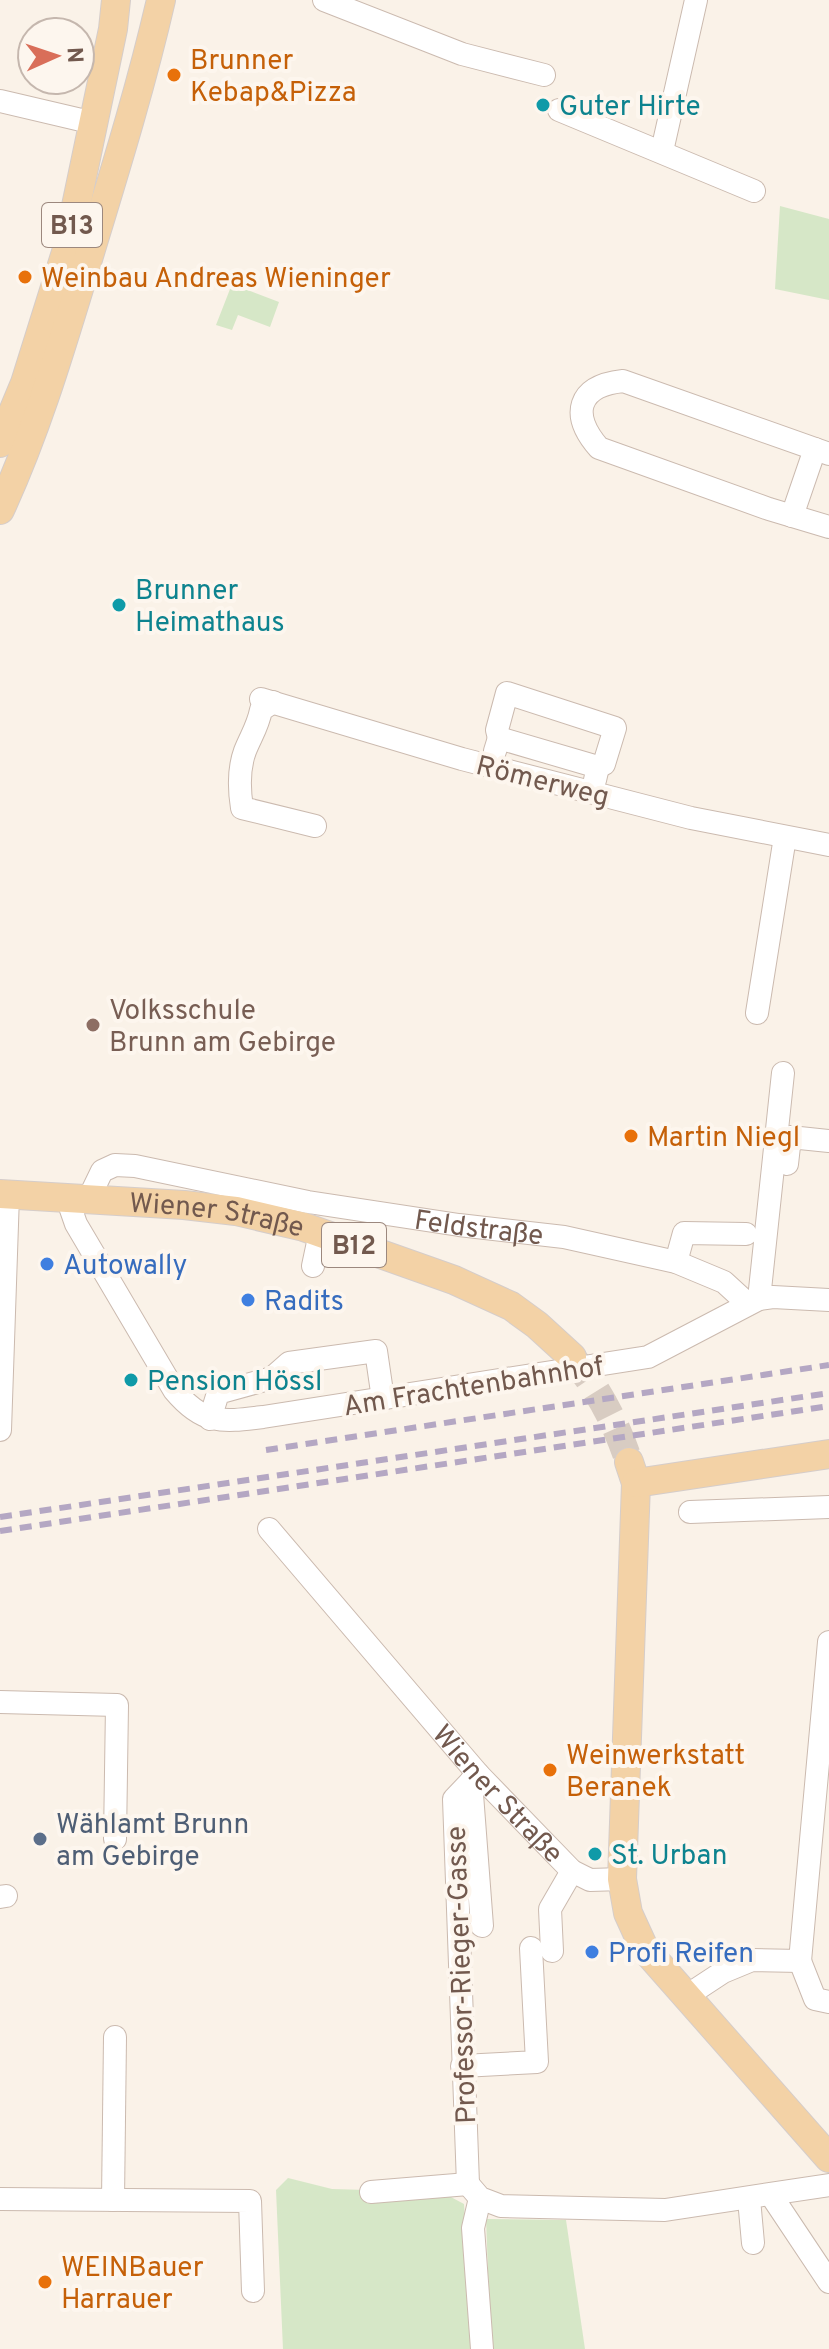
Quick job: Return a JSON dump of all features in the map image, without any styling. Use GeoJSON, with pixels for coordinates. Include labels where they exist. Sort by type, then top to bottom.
{"type":"FeatureCollection","features":[{"type":"Feature","properties":{"kind":"main road","name":"B13"},"geometry":{"type":"LineString","coordinates":[[0,510],[25,456],[113,29],[116,0]]}},
{"type":"Feature","properties":{"kind":"main road","name":"B13"},"geometry":{"type":"LineString","coordinates":[[0,443],[37,387],[127,134],[161,0]]}},
{"type":"Feature","properties":{"kind":"main road"},"geometry":{"type":"LineString","coordinates":[[94,123],[127,134]]}},
{"type":"Feature","properties":{"kind":"main road","name":"Wiener Straße"},"geometry":{"type":"LineString","coordinates":[[4,1195],[236,1211],[272,1218],[454,1280],[511,1306],[572,1357]]}},
{"type":"Feature","properties":{"kind":"main road"},"geometry":{"type":"LineString","coordinates":[[829,1454],[633,1472],[622,1879],[628,1913],[644,1948],[829,2158]]}},
{"type":"Feature","properties":{"kind":"street"},"geometry":{"type":"LineString","coordinates":[[324,0],[462,54],[544,75]]}},
{"type":"Feature","properties":{"kind":"street"},"geometry":{"type":"LineString","coordinates":[[662,151],[696,0]]}},
{"type":"Feature","properties":{"kind":"street"},"geometry":{"type":"LineString","coordinates":[[0,101],[94,123]]}},
{"type":"Feature","properties":{"kind":"street"},"geometry":{"type":"LineString","coordinates":[[559,110],[754,191]]}},
{"type":"Feature","properties":{"kind":"street"},"geometry":{"type":"LineString","coordinates":[[792,516],[822,451],[623,381],[604,383],[585,398],[582,424],[599,448],[792,516],[829,527]]}},
{"type":"Feature","properties":{"kind":"street"},"geometry":{"type":"LineString","coordinates":[[491,767],[507,693],[615,728],[604,764],[598,767],[499,738]]}},
{"type":"Feature","properties":{"kind":"street","name":"Römerweg"},"geometry":{"type":"LineString","coordinates":[[315,826],[242,808],[239,786],[245,752],[267,700],[491,767],[691,818],[829,845]]}},
{"type":"Feature","properties":{"kind":"street"},"geometry":{"type":"LineString","coordinates":[[591,792],[598,767]]}},
{"type":"Feature","properties":{"kind":"street"},"geometry":{"type":"LineString","coordinates":[[757,1013],[785,837]]}},
{"type":"Feature","properties":{"kind":"street"},"geometry":{"type":"LineString","coordinates":[[760,1300],[783,1073]]}},
{"type":"Feature","properties":{"kind":"street"},"geometry":{"type":"LineString","coordinates":[[760,1300],[790,1137],[829,1141]]}},
{"type":"Feature","properties":{"kind":"street","name":"Feldstraße"},"geometry":{"type":"LineString","coordinates":[[78,1199],[102,1171],[115,1165],[135,1166],[308,1202],[460,1218],[564,1237],[676,1262],[760,1300]]}},
{"type":"Feature","properties":{"kind":"street"},"geometry":{"type":"LineString","coordinates":[[0,1430],[4,1195]]}},
{"type":"Feature","properties":{"kind":"street","name":"Am Frachtenbahnhof"},"geometry":{"type":"LineString","coordinates":[[78,1199],[76,1224],[174,1390],[189,1408],[210,1419],[227,1421],[263,1417],[648,1357],[760,1300]]}},
{"type":"Feature","properties":{"kind":"street"},"geometry":{"type":"LineString","coordinates":[[313,1266],[320,1233]]}},
{"type":"Feature","properties":{"kind":"street"},"geometry":{"type":"LineString","coordinates":[[676,1262],[684,1233],[746,1234]]}},
{"type":"Feature","properties":{"kind":"street"},"geometry":{"type":"LineString","coordinates":[[760,1300],[829,1300]]}},
{"type":"Feature","properties":{"kind":"street"},"geometry":{"type":"LineString","coordinates":[[210,1419],[218,1393],[272,1378],[289,1363],[376,1351],[383,1399]]}},
{"type":"Feature","properties":{"kind":"street"},"geometry":{"type":"LineString","coordinates":[[690,1512],[829,1507]]}},
{"type":"Feature","properties":{"kind":"street","name":"Wiener Straße"},"geometry":{"type":"LineString","coordinates":[[269,1529],[475,1778],[572,1871],[590,1880],[622,1879]]}},
{"type":"Feature","properties":{"kind":"street"},"geometry":{"type":"LineString","coordinates":[[829,1642],[800,1961],[815,1999],[829,2002]]}},
{"type":"Feature","properties":{"kind":"street"},"geometry":{"type":"LineString","coordinates":[[0,1702],[117,1705],[115,1839]]}},
{"type":"Feature","properties":{"kind":"street"},"geometry":{"type":"LineString","coordinates":[[475,1778],[482,1926]]}},
{"type":"Feature","properties":{"kind":"street","name":"Professor-Rieger-Gasse"},"geometry":{"type":"LineString","coordinates":[[475,1778],[454,1799],[462,2066],[474,2191],[473,2228],[482,2349]]}},
{"type":"Feature","properties":{"kind":"street"},"geometry":{"type":"LineString","coordinates":[[462,2066],[537,2062],[542,1949],[550,1909],[572,1871]]}},
{"type":"Feature","properties":{"kind":"street"},"geometry":{"type":"LineString","coordinates":[[685,1997],[723,1972],[752,1960],[800,1961]]}},
{"type":"Feature","properties":{"kind":"street"},"geometry":{"type":"LineString","coordinates":[[113,2200],[115,2037]]}},
{"type":"Feature","properties":{"kind":"street"},"geometry":{"type":"LineString","coordinates":[[371,2192],[474,2191],[501,2206],[651,2210],[749,2199],[829,2185]]}},
{"type":"Feature","properties":{"kind":"street"},"geometry":{"type":"LineString","coordinates":[[771,2195],[829,2282]]}},
{"type":"Feature","properties":{"kind":"street"},"geometry":{"type":"LineString","coordinates":[[0,2199],[250,2201],[253,2291]]}},
{"type":"Feature","properties":{"kind":"street"},"geometry":{"type":"LineString","coordinates":[[749,2199],[753,2243]]}},
{"type":"Feature","properties":{"kind":"green space"},"geometry":{"type":"Polygon","coordinates":[[[780,206],[829,219],[829,300],[775,289],[780,206]]]}},
{"type":"Feature","properties":{"kind":"green space"},"geometry":{"type":"Polygon","coordinates":[[[232,284],[279,302],[270,327],[238,315],[232,330],[216,325],[232,284]]]}},
{"type":"Feature","properties":{"kind":"green space"},"geometry":{"type":"Polygon","coordinates":[[[288,2178],[332,2189],[367,2190],[369,2181],[415,2178],[464,2204],[473,2349],[283,2349],[276,2190],[288,2178]]]}},
{"type":"Feature","properties":{"kind":"green space"},"geometry":{"type":"Polygon","coordinates":[[[486,2219],[566,2220],[585,2349],[491,2349],[486,2219]]]}},
{"type":"Feature","properties":{"kind":"tunnel"},"geometry":{"type":"LineString","coordinates":[[572,1357],[605,1406],[629,1462]]}},
{"type":"Feature","properties":{"kind":"railway"},"geometry":{"type":"LineString","coordinates":[[266,1450],[829,1365]]}},
{"type":"Feature","properties":{"kind":"railway"},"geometry":{"type":"LineString","coordinates":[[0,1517],[829,1393]]}},
{"type":"Feature","properties":{"kind":"railway"},"geometry":{"type":"LineString","coordinates":[[0,1531],[829,1406]]}},
{"type":"Feature","properties":{"kind":"place","name":"Brunner Kebap&Pizza"},"geometry":{"type":"Point","coordinates":[174,75]}},
{"type":"Feature","properties":{"kind":"place","name":"Guter Hirte"},"geometry":{"type":"Point","coordinates":[543,105]}},
{"type":"Feature","properties":{"kind":"place","name":"Weinbau Andreas Wieninger"},"geometry":{"type":"Point","coordinates":[25,277]}},
{"type":"Feature","properties":{"kind":"place","name":"Brunner Heimathaus"},"geometry":{"type":"Point","coordinates":[119,605]}},
{"type":"Feature","properties":{"kind":"place","name":"Volksschule Brunn am Gebirge"},"geometry":{"type":"Point","coordinates":[93,1025]}},
{"type":"Feature","properties":{"kind":"place","name":"Martin Niegl"},"geometry":{"type":"Point","coordinates":[631,1136]}},
{"type":"Feature","properties":{"kind":"place","name":"Autowally"},"geometry":{"type":"Point","coordinates":[47,1264]}},
{"type":"Feature","properties":{"kind":"place","name":"Radits"},"geometry":{"type":"Point","coordinates":[248,1300]}},
{"type":"Feature","properties":{"kind":"place","name":"Pension Hössl"},"geometry":{"type":"Point","coordinates":[131,1380]}},
{"type":"Feature","properties":{"kind":"place","name":"Weinwerkstatt Beranek"},"geometry":{"type":"Point","coordinates":[550,1770]}},
{"type":"Feature","properties":{"kind":"place","name":"Wählamt Brunn am Gebirge"},"geometry":{"type":"Point","coordinates":[40,1839]}},
{"type":"Feature","properties":{"kind":"place","name":"St. Urban"},"geometry":{"type":"Point","coordinates":[595,1854]}},
{"type":"Feature","properties":{"kind":"place","name":"Profi Reifen"},"geometry":{"type":"Point","coordinates":[592,1952]}},
{"type":"Feature","properties":{"kind":"place","name":"WEINBauer Harrauer"},"geometry":{"type":"Point","coordinates":[45,2282]}}]}
